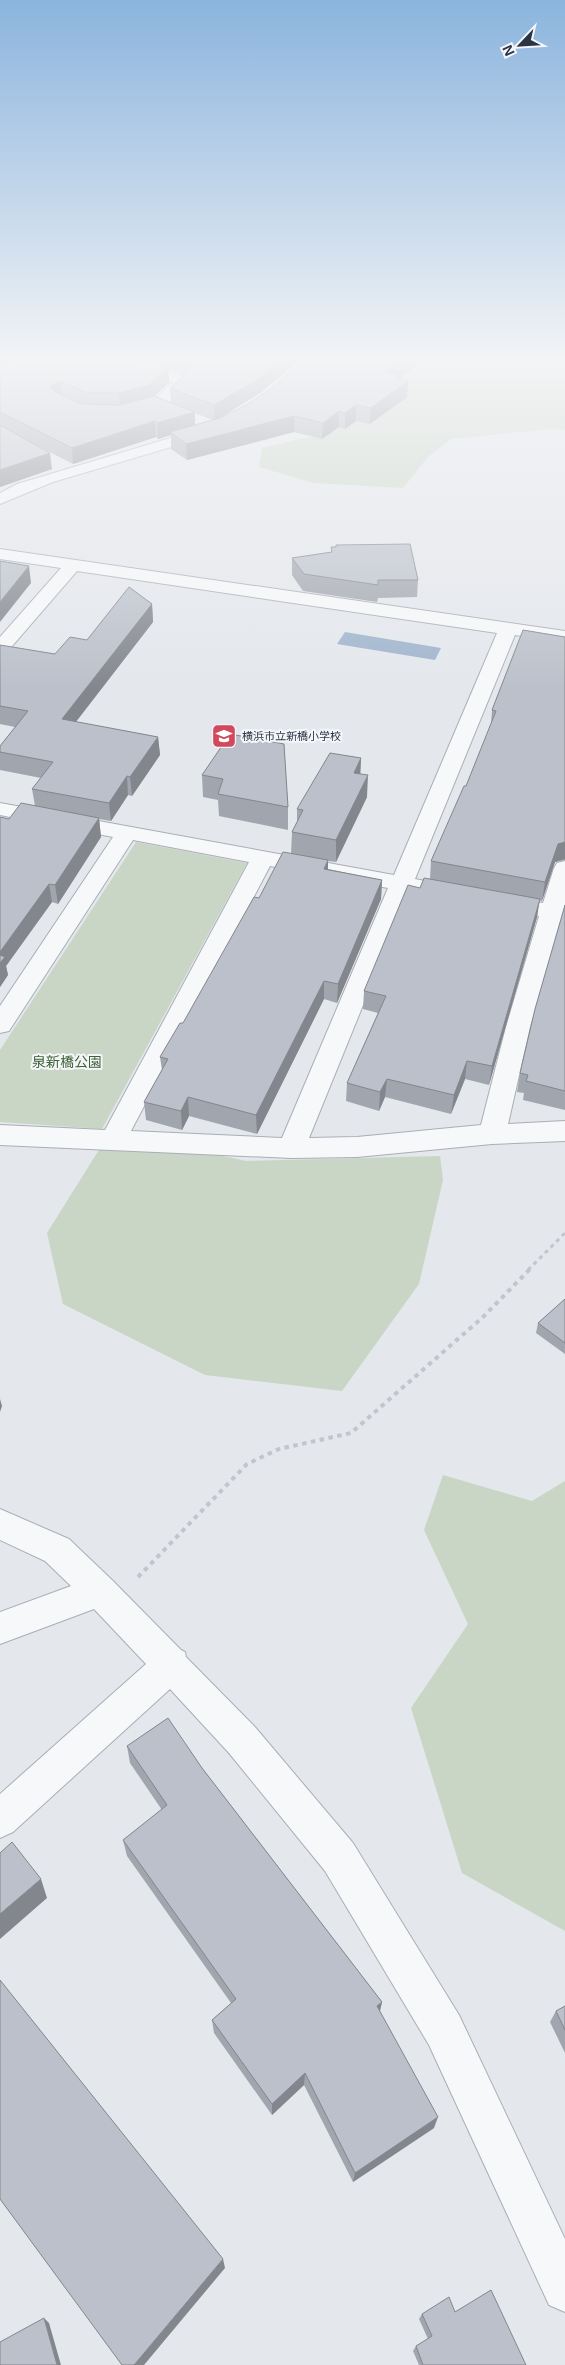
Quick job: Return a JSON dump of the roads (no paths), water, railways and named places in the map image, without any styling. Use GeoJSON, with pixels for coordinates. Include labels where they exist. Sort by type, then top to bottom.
{"type":"FeatureCollection","features":[{"type":"Feature","properties":{"kind":"street"},"geometry":{"type":"LineString","coordinates":[[67,469],[72,472]]}},
{"type":"Feature","properties":{"kind":"street"},"geometry":{"type":"LineString","coordinates":[[0,499],[22,487],[81,469]]}},
{"type":"Feature","properties":{"kind":"street"},"geometry":{"type":"LineString","coordinates":[[0,554],[565,637]]}},
{"type":"Feature","properties":{"kind":"street"},"geometry":{"type":"LineString","coordinates":[[0,648],[73,565]]}},
{"type":"Feature","properties":{"kind":"street"},"geometry":{"type":"LineString","coordinates":[[291,1148],[508,629]]}},
{"type":"Feature","properties":{"kind":"street"},"geometry":{"type":"LineString","coordinates":[[1,811],[127,832],[559,913]]}},
{"type":"Feature","properties":{"kind":"street"},"geometry":{"type":"LineString","coordinates":[[0,1024],[127,832]]}},
{"type":"Feature","properties":{"kind":"street"},"geometry":{"type":"LineString","coordinates":[[113,1140],[263,857]]}},
{"type":"Feature","properties":{"kind":"street"},"geometry":{"type":"LineString","coordinates":[[492,1134],[518,1026],[559,913],[565,868]]}},
{"type":"Feature","properties":{"kind":"street"},"geometry":{"type":"LineString","coordinates":[[0,1135],[291,1148],[357,1148],[492,1134],[565,1131]]}},
{"type":"Feature","properties":{"kind":"street"},"geometry":{"type":"LineString","coordinates":[[0,1524],[57,1550],[106,1597],[172,1664],[242,1740],[340,1857],[444,2030],[563,2282]]}},
{"type":"Feature","properties":{"kind":"street"},"geometry":{"type":"LineString","coordinates":[[0,1628],[106,1597]]}},
{"type":"Feature","properties":{"kind":"street"},"geometry":{"type":"LineString","coordinates":[[0,1819],[172,1664]]}},
{"type":"Feature","properties":{"kind":"water"},"geometry":{"type":"Polygon","coordinates":[[[345,632],[441,648],[435,660],[337,644],[345,632]]]}},
{"type":"Feature","properties":{"kind":"place","name":"横浜市立新橋小学校"},"geometry":{"type":"Point","coordinates":[224,736]}},
{"type":"Feature","properties":{"kind":"park label","name":"泉新橋公園"},"geometry":{"type":"Point","coordinates":[67,1062]}}]}
